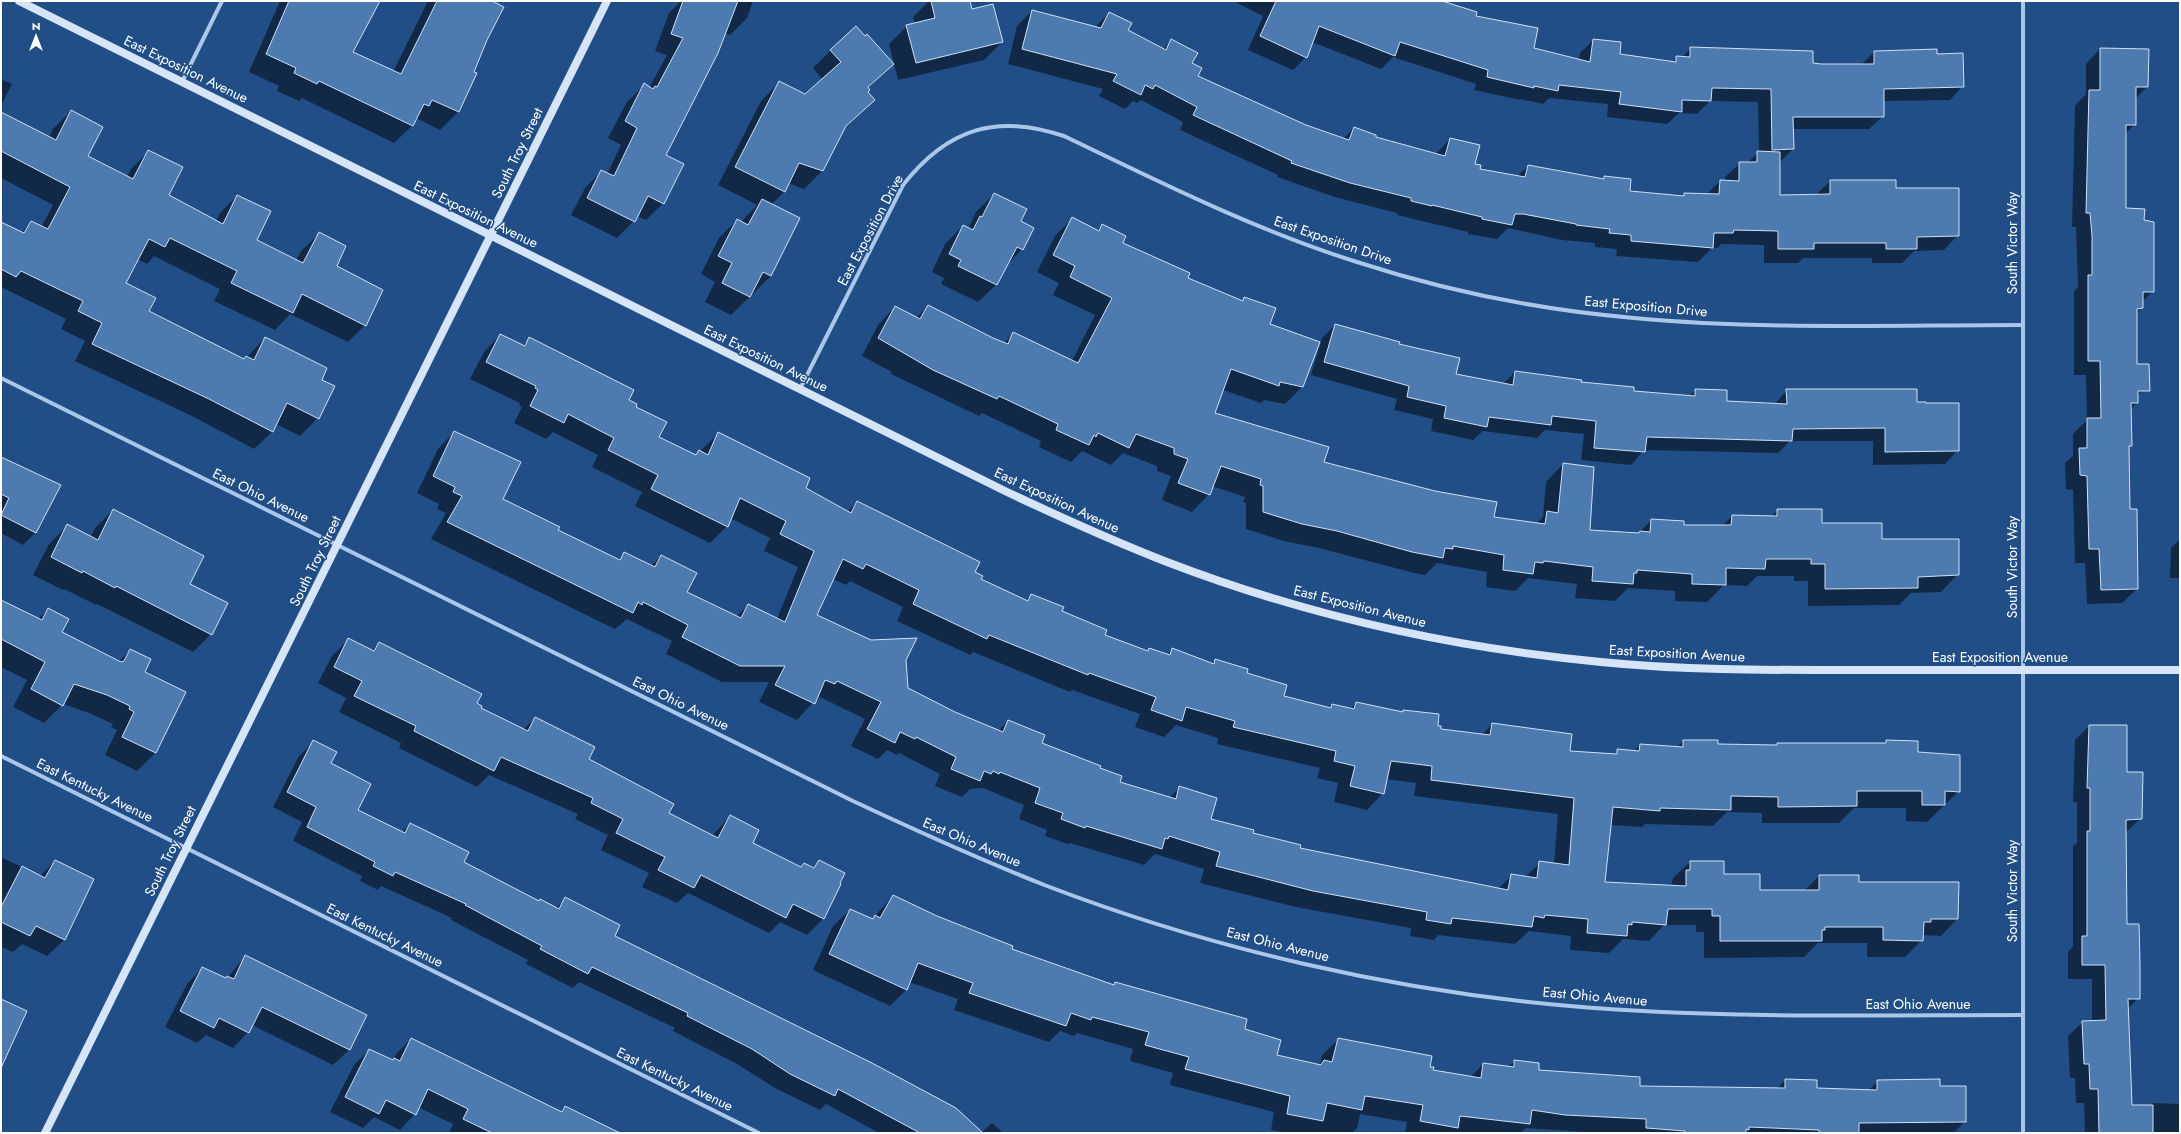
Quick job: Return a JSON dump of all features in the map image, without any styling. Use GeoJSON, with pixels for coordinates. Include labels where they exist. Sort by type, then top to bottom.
{"type":"FeatureCollection","features":[{"type":"Feature","properties":{"kind":"street","name":"East Exposition Avenue"},"geometry":{"type":"LineString","coordinates":[[19,1],[1007,492],[1088,530],[1156,557],[1254,592],[1339,616],[1397,629],[1513,651],[1601,662],[1690,668],[2180,670]]}},
{"type":"Feature","properties":{"kind":"street"},"geometry":{"type":"LineString","coordinates":[[182,82],[222,1]]}},
{"type":"Feature","properties":{"kind":"street","name":"South Troy Street"},"geometry":{"type":"LineString","coordinates":[[45,1133],[607,1]]}},
{"type":"Feature","properties":{"kind":"street","name":"South Victor Way"},"geometry":{"type":"LineString","coordinates":[[2023,1],[2023,1133]]}},
{"type":"Feature","properties":{"kind":"street","name":"East Exposition Drive"},"geometry":{"type":"LineString","coordinates":[[800,390],[903,185],[920,164],[946,143],[971,131],[1004,125],[1039,127],[1064,136],[1225,213],[1290,239],[1357,262],[1494,298],[1595,314],[1705,323],[2023,325]]}},
{"type":"Feature","properties":{"kind":"street","name":"East Ohio Avenue"},"geometry":{"type":"LineString","coordinates":[[1,378],[853,801],[950,846],[1071,894],[1150,921],[1253,951],[1357,974],[1455,992],[1569,1006],[1675,1013],[2023,1015]]}},
{"type":"Feature","properties":{"kind":"street","name":"East Kentucky Avenue"},"geometry":{"type":"LineString","coordinates":[[1,756],[759,1133]]}},
{"type":"Feature","properties":{"kind":"building"},"geometry":{"type":"Polygon","coordinates":[[[289,1],[380,1],[353,52],[401,74],[437,1],[492,1],[504,7],[487,40],[474,72],[477,73],[459,112],[432,100],[429,106],[424,104],[413,126],[319,81],[317,84],[294,73],[296,68],[266,54],[289,1]]]}},
{"type":"Feature","properties":{"kind":"building"},"geometry":{"type":"Polygon","coordinates":[[[683,1],[738,1],[718,53],[666,155],[684,164],[664,204],[648,196],[635,222],[587,198],[601,170],[614,176],[637,128],[625,121],[644,83],[653,89],[655,86],[657,87],[683,38],[671,34],[683,1]]]}},
{"type":"Feature","properties":{"kind":"building"},"geometry":{"type":"Polygon","coordinates":[[[931,1],[970,1],[972,9],[993,4],[1003,42],[916,63],[906,25],[935,18],[931,1]]]}},
{"type":"Feature","properties":{"kind":"building"},"geometry":{"type":"Polygon","coordinates":[[[1276,1],[1442,1],[1477,12],[1476,16],[1538,28],[1534,48],[1590,62],[1593,39],[1621,42],[1620,54],[1676,62],[1676,56],[1690,57],[1690,47],[1813,51],[1813,63],[1821,64],[1874,64],[1874,51],[1937,49],[1937,54],[1963,53],[1964,87],[1884,89],[1884,117],[1793,117],[1794,149],[1772,150],[1771,89],[1712,88],[1711,101],[1682,100],[1682,112],[1619,104],[1621,92],[1559,85],[1558,91],[1534,86],[1534,88],[1487,77],[1488,70],[1400,42],[1395,56],[1319,26],[1307,58],[1260,36],[1276,1]]]}},
{"type":"Feature","properties":{"kind":"building"},"geometry":{"type":"Polygon","coordinates":[[[1032,10],[1101,28],[1109,12],[1132,23],[1128,30],[1166,50],[1171,39],[1198,53],[1192,63],[1202,68],[1198,76],[1306,125],[1349,140],[1354,127],[1376,135],[1376,137],[1445,156],[1450,138],[1480,145],[1475,164],[1481,165],[1480,169],[1525,177],[1528,165],[1604,179],[1604,176],[1631,179],[1630,191],[1684,196],[1684,193],[1719,194],[1720,180],[1739,181],[1739,162],[1757,162],[1757,151],[1780,152],[1780,195],[1830,194],[1830,180],[1896,180],[1896,188],[1959,188],[1959,236],[1917,237],[1917,249],[1886,249],[1886,243],[1814,243],[1814,249],[1778,249],[1778,231],[1734,230],[1733,233],[1714,233],[1713,248],[1631,241],[1631,235],[1609,233],[1610,229],[1576,225],[1523,214],[1515,214],[1512,225],[1482,219],[1482,217],[1411,201],[1411,198],[1350,183],[1291,163],[1292,161],[1193,115],[1197,107],[1155,85],[1153,89],[1145,85],[1141,95],[1113,81],[1117,74],[1022,49],[1032,10]]]}},
{"type":"Feature","properties":{"kind":"building"},"geometry":{"type":"Polygon","coordinates":[[[856,26],[865,36],[867,34],[894,64],[868,87],[870,90],[868,92],[875,100],[846,126],[823,171],[799,163],[785,192],[735,167],[779,81],[805,94],[841,62],[830,50],[856,26]]]}},
{"type":"Feature","properties":{"kind":"building"},"geometry":{"type":"Polygon","coordinates":[[[2100,48],[2149,49],[2148,87],[2136,87],[2136,125],[2126,125],[2126,208],[2145,209],[2144,220],[2154,222],[2154,292],[2143,292],[2143,308],[2137,309],[2137,364],[2149,364],[2150,391],[2138,391],[2138,403],[2131,403],[2132,446],[2129,446],[2130,509],[2137,509],[2138,589],[2101,590],[2099,549],[2089,549],[2087,476],[2080,475],[2079,448],[2087,448],[2087,418],[2101,418],[2100,361],[2088,361],[2088,275],[2092,275],[2092,236],[2090,213],[2086,213],[2089,90],[2100,90],[2100,48]]]}},
{"type":"Feature","properties":{"kind":"building"},"geometry":{"type":"Polygon","coordinates":[[[71,110],[103,127],[88,156],[133,179],[148,150],[183,167],[169,195],[223,224],[237,195],[271,211],[257,240],[303,263],[319,232],[346,246],[337,266],[383,290],[366,326],[302,294],[293,313],[231,283],[237,271],[170,238],[165,247],[149,239],[126,283],[156,298],[149,311],[244,359],[246,356],[254,360],[265,337],[327,368],[322,380],[335,386],[319,419],[287,403],[273,432],[209,399],[92,344],[102,323],[78,311],[83,301],[21,271],[16,277],[1,269],[1,222],[24,233],[31,221],[48,229],[70,187],[1,151],[1,112],[56,140],[71,110]]]}},
{"type":"Feature","properties":{"kind":"building"},"geometry":{"type":"Polygon","coordinates":[[[994,193],[1027,209],[1021,221],[1034,228],[1023,250],[1017,247],[997,285],[958,266],[961,260],[949,254],[963,225],[973,230],[980,216],[982,217],[994,193]]]}},
{"type":"Feature","properties":{"kind":"building"},"geometry":{"type":"Polygon","coordinates":[[[762,199],[800,218],[771,276],[763,272],[750,297],[722,283],[732,263],[718,256],[737,219],[748,225],[762,199]]]}},
{"type":"Feature","properties":{"kind":"building"},"geometry":{"type":"Polygon","coordinates":[[[1072,217],[1099,231],[1102,224],[1126,236],[1123,243],[1190,273],[1188,278],[1243,301],[1244,297],[1276,308],[1270,324],[1320,342],[1303,387],[1280,382],[1279,386],[1231,369],[1215,413],[1329,447],[1324,462],[1435,491],[1497,502],[1494,517],[1545,524],[1547,511],[1558,513],[1563,463],[1594,467],[1590,530],[1639,533],[1640,531],[1650,532],[1651,519],[1684,521],[1684,525],[1731,525],[1732,515],[1777,516],[1777,509],[1822,509],[1822,523],[1882,523],[1882,539],[1959,539],[1959,575],[1918,577],[1918,588],[1825,589],[1825,564],[1811,564],[1811,559],[1766,559],[1765,569],[1726,568],[1726,585],[1692,584],[1692,574],[1637,570],[1637,573],[1634,573],[1633,584],[1592,581],[1593,567],[1544,561],[1543,563],[1535,562],[1533,574],[1503,570],[1504,555],[1453,546],[1453,549],[1445,548],[1443,558],[1412,552],[1337,531],[1302,524],[1263,512],[1263,486],[1260,485],[1261,479],[1221,466],[1210,495],[1178,483],[1188,459],[1174,454],[1174,448],[1136,434],[1129,448],[1098,433],[1096,437],[1094,435],[1089,445],[1056,430],[1058,424],[999,396],[997,399],[933,370],[878,338],[895,306],[920,319],[928,305],[1008,344],[1013,332],[1078,363],[1112,298],[1070,277],[1075,266],[1053,255],[1072,217]]]}},
{"type":"Feature","properties":{"kind":"building"},"geometry":{"type":"Polygon","coordinates":[[[1335,324],[1400,342],[1399,344],[1460,358],[1456,374],[1513,385],[1515,371],[1582,380],[1581,382],[1634,387],[1634,391],[1695,396],[1695,389],[1727,390],[1727,401],[1787,404],[1786,389],[1917,389],[1917,402],[1959,403],[1959,451],[1885,452],[1885,428],[1793,429],[1792,441],[1647,437],[1645,452],[1594,448],[1596,421],[1552,416],[1551,425],[1489,417],[1487,427],[1444,418],[1446,406],[1407,397],[1409,386],[1324,362],[1335,324]]]}},
{"type":"Feature","properties":{"kind":"building"},"geometry":{"type":"Polygon","coordinates":[[[500,334],[525,346],[529,337],[634,390],[629,400],[637,404],[636,407],[667,422],[659,437],[696,455],[699,450],[708,455],[718,432],[810,478],[806,488],[851,513],[857,501],[980,562],[975,572],[983,576],[981,579],[1028,601],[1031,594],[1064,607],[1062,611],[1107,630],[1105,635],[1148,651],[1149,648],[1170,655],[1172,648],[1214,664],[1215,659],[1248,669],[1247,673],[1287,685],[1284,696],[1331,708],[1332,704],[1354,709],[1356,702],[1403,712],[1403,710],[1439,714],[1438,726],[1441,726],[1441,729],[1490,735],[1492,723],[1572,734],[1570,751],[1617,754],[1617,749],[1639,751],[1640,744],[1683,747],[1683,740],[1718,740],[1718,744],[1777,745],[1777,743],[1886,743],[1886,740],[1918,741],[1918,752],[1960,755],[1960,792],[1945,791],[1945,805],[1922,805],[1922,791],[1857,791],[1857,806],[1778,807],[1778,797],[1731,796],[1731,810],[1660,808],[1660,811],[1613,807],[1605,882],[1686,886],[1686,870],[1690,870],[1690,861],[1724,861],[1724,874],[1760,874],[1760,890],[1819,890],[1819,875],[1859,875],[1859,882],[1959,882],[1958,919],[1931,919],[1931,922],[1924,922],[1923,941],[1883,940],[1883,927],[1825,927],[1825,930],[1822,930],[1822,941],[1720,941],[1720,916],[1712,916],[1712,909],[1668,909],[1666,925],[1632,922],[1632,925],[1628,924],[1627,936],[1587,933],[1588,919],[1545,915],[1544,918],[1534,916],[1532,927],[1452,918],[1451,924],[1426,920],[1427,912],[1313,891],[1216,866],[1220,852],[1169,836],[1168,839],[1165,838],[1162,849],[1086,826],[1085,828],[1061,819],[1063,813],[1035,803],[1040,788],[1000,772],[999,774],[993,771],[991,774],[984,771],[980,781],[951,769],[956,757],[916,737],[915,739],[900,732],[895,743],[867,729],[881,702],[837,681],[835,684],[825,680],[815,704],[775,685],[785,666],[740,666],[682,637],[688,625],[643,602],[642,605],[638,602],[633,613],[447,522],[462,496],[453,492],[455,487],[433,476],[454,431],[521,462],[503,499],[560,527],[558,530],[620,560],[624,552],[655,567],[661,555],[697,573],[687,592],[741,618],[748,604],[785,622],[814,551],[780,534],[786,521],[740,498],[728,527],[651,489],[658,475],[608,450],[614,438],[568,414],[564,423],[530,406],[538,390],[535,388],[536,386],[486,362],[500,334]],[[843,559],[817,615],[871,640],[917,638],[906,660],[908,688],[955,712],[1003,732],[1008,720],[1045,735],[1042,743],[1101,766],[1100,768],[1122,776],[1120,782],[1176,799],[1179,786],[1217,798],[1211,819],[1254,830],[1253,833],[1301,845],[1300,848],[1508,890],[1511,874],[1537,878],[1539,861],[1569,865],[1574,798],[1431,780],[1432,766],[1391,761],[1384,794],[1350,786],[1355,766],[1334,761],[1336,751],[1233,727],[1235,721],[1186,707],[1182,721],[1151,710],[1156,697],[1089,673],[1088,675],[989,635],[987,639],[913,604],[919,590],[866,564],[863,569],[843,559]]]}},
{"type":"Feature","properties":{"kind":"building"},"geometry":{"type":"Polygon","coordinates":[[[1,457],[61,485],[36,533],[1,515],[9,498],[1,494],[1,457]]]}},
{"type":"Feature","properties":{"kind":"building"},"geometry":{"type":"Polygon","coordinates":[[[113,509],[204,556],[190,584],[228,603],[212,635],[116,586],[115,588],[83,571],[82,573],[51,557],[67,524],[98,540],[113,509]]]}},
{"type":"Feature","properties":{"kind":"building"},"geometry":{"type":"Polygon","coordinates":[[[1,600],[42,620],[48,608],[69,619],[62,632],[121,662],[124,661],[130,649],[151,659],[145,672],[186,692],[156,753],[122,737],[134,712],[129,709],[130,706],[107,695],[74,684],[63,706],[31,689],[45,662],[1,639],[1,600]]]}},
{"type":"Feature","properties":{"kind":"building"},"geometry":{"type":"Polygon","coordinates":[[[348,638],[374,651],[379,642],[482,694],[477,703],[482,706],[481,708],[528,731],[535,717],[595,747],[589,759],[674,804],[669,813],[718,838],[730,815],[759,830],[753,843],[801,867],[804,863],[814,868],[819,860],[845,873],[824,919],[793,904],[786,918],[701,875],[694,888],[658,870],[665,857],[616,833],[623,819],[591,803],[593,798],[501,757],[494,771],[414,731],[416,726],[354,696],[362,681],[334,667],[348,638]]]}},
{"type":"Feature","properties":{"kind":"building"},"geometry":{"type":"Polygon","coordinates":[[[2089,725],[2127,725],[2127,772],[2143,772],[2142,819],[2126,820],[2127,924],[2139,924],[2140,962],[2140,999],[2128,999],[2132,1105],[2153,1105],[2153,1133],[2099,1133],[2098,1089],[2090,1089],[2089,1064],[2084,1064],[2082,1021],[2106,1020],[2105,965],[2082,965],[2082,936],[2087,936],[2087,831],[2090,831],[2090,788],[2087,788],[2089,725]]]}},
{"type":"Feature","properties":{"kind":"building"},"geometry":{"type":"Polygon","coordinates":[[[313,740],[337,752],[331,763],[371,784],[358,810],[405,833],[410,823],[469,852],[464,862],[539,901],[540,899],[559,909],[565,897],[620,925],[615,936],[872,1063],[956,1108],[983,1133],[920,1133],[838,1089],[835,1096],[790,1074],[752,1049],[687,1016],[688,1013],[592,967],[588,974],[540,949],[542,946],[465,905],[466,904],[395,872],[393,876],[373,866],[375,862],[307,827],[316,807],[287,792],[313,740]]]}},
{"type":"Feature","properties":{"kind":"building"},"geometry":{"type":"Polygon","coordinates":[[[55,860],[94,879],[65,940],[36,926],[30,936],[1,922],[1,907],[22,866],[45,878],[55,860]]]}},
{"type":"Feature","properties":{"kind":"building"},"geometry":{"type":"Polygon","coordinates":[[[893,895],[937,916],[1013,946],[1012,949],[1114,985],[1115,982],[1247,1019],[1245,1029],[1281,1040],[1277,1055],[1321,1065],[1324,1060],[1332,1062],[1338,1038],[1432,1056],[1430,1067],[1434,1067],[1433,1070],[1481,1078],[1483,1063],[1514,1067],[1514,1060],[1539,1063],[1539,1070],[1640,1077],[1640,1086],[1785,1088],[1785,1079],[1817,1080],[1817,1088],[1877,1090],[1877,1080],[1940,1079],[1940,1086],[1966,1086],[1966,1122],[1859,1123],[1859,1133],[1819,1133],[1819,1130],[1749,1127],[1749,1130],[1746,1129],[1746,1133],[1685,1133],[1685,1131],[1646,1128],[1646,1119],[1565,1115],[1532,1110],[1530,1124],[1460,1116],[1458,1128],[1420,1121],[1423,1105],[1365,1096],[1362,1110],[1327,1103],[1323,1121],[1287,1114],[1290,1096],[1185,1069],[1189,1057],[1145,1045],[1149,1032],[1092,1017],[1091,1020],[1071,1013],[1066,1026],[969,993],[973,983],[918,963],[907,990],[829,954],[850,909],[873,919],[875,915],[880,918],[893,895]]]}},
{"type":"Feature","properties":{"kind":"building"},"geometry":{"type":"Polygon","coordinates":[[[245,955],[367,1015],[350,1050],[262,1007],[249,1033],[219,1018],[214,1028],[180,1011],[202,967],[226,978],[227,976],[234,979],[245,955]]]}},
{"type":"Feature","properties":{"kind":"building"},"geometry":{"type":"Polygon","coordinates":[[[1,999],[27,1011],[1,1068],[1,999]]]}},
{"type":"Feature","properties":{"kind":"building"},"geometry":{"type":"Polygon","coordinates":[[[411,1038],[562,1112],[565,1106],[620,1133],[492,1133],[463,1119],[468,1109],[428,1089],[416,1115],[386,1100],[379,1114],[345,1097],[369,1049],[393,1060],[394,1058],[400,1061],[411,1038]]]}}]}
